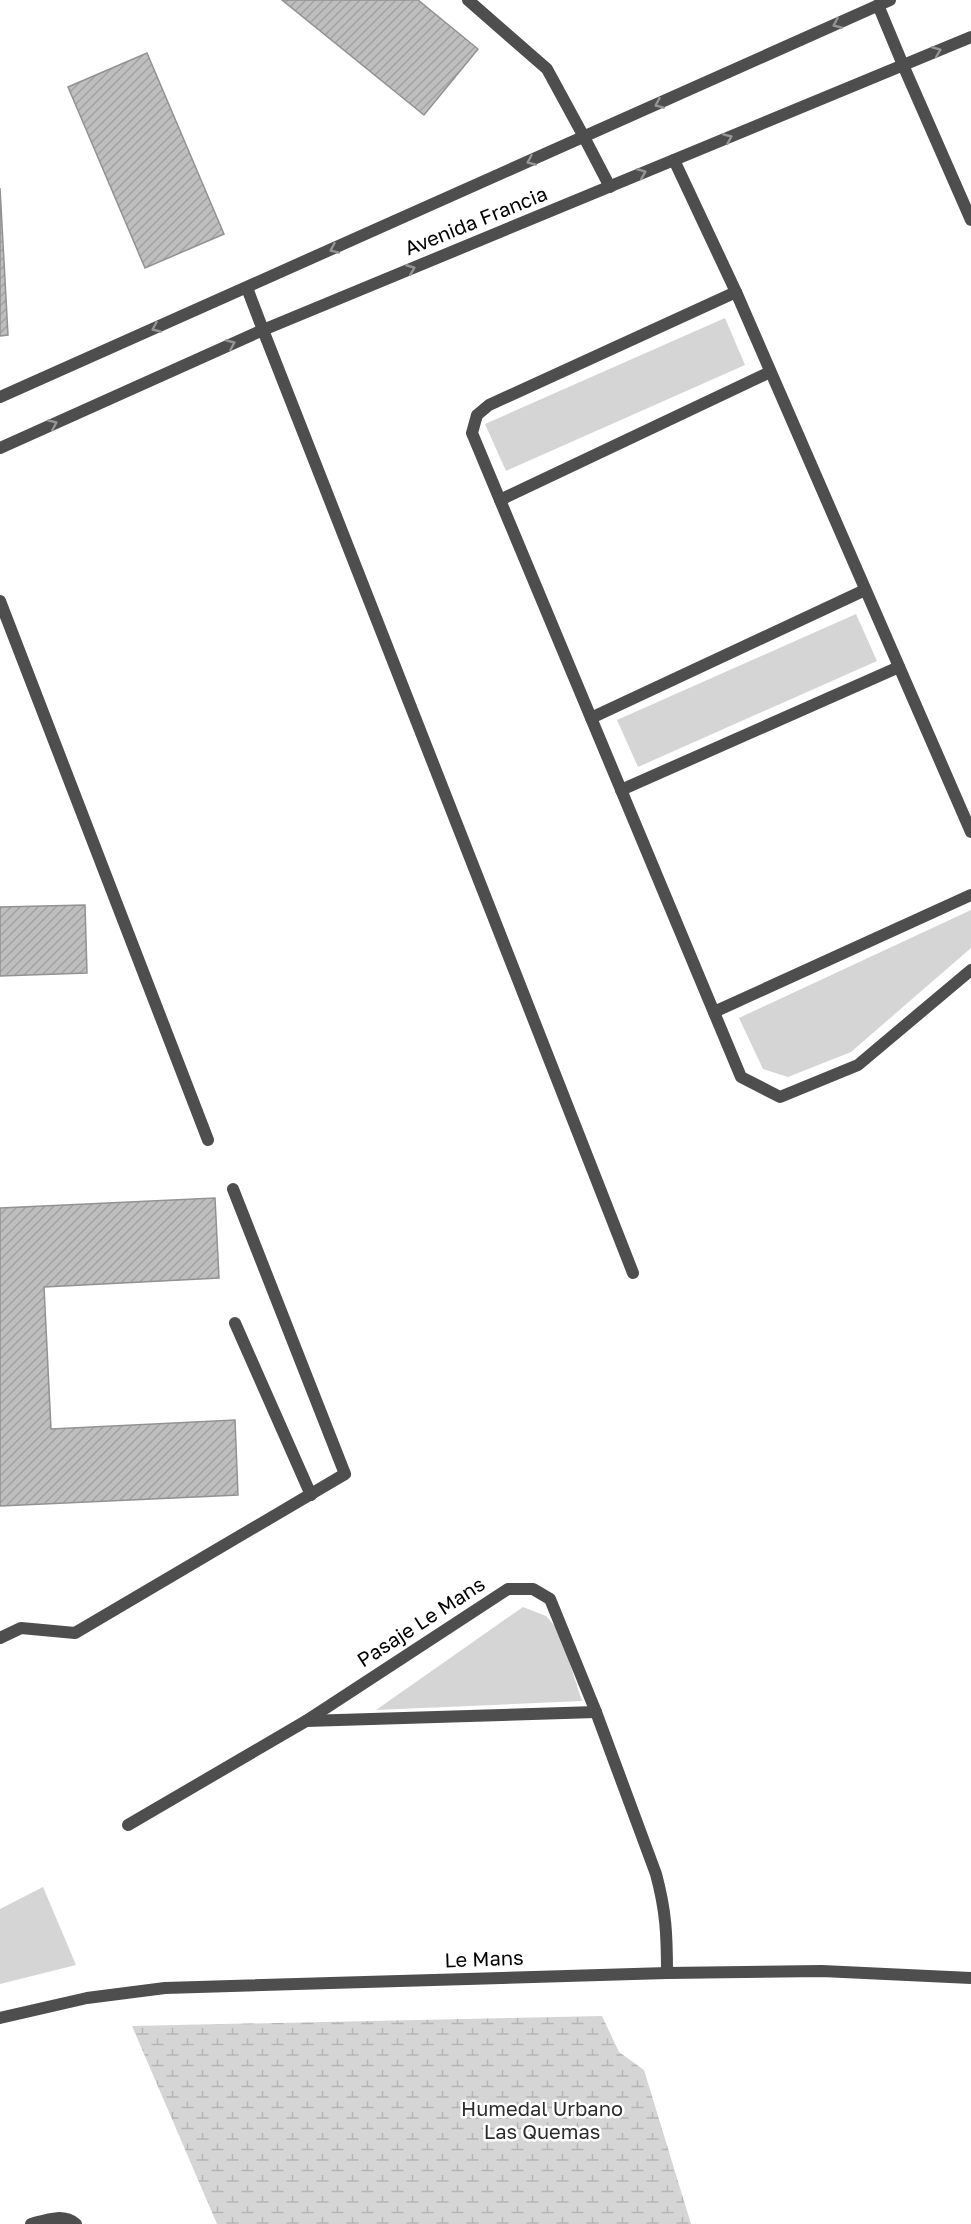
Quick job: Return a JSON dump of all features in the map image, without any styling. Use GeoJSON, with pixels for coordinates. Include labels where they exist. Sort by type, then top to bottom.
{"type":"FeatureCollection","features":[{"type":"Feature","properties":{"kind":"street"},"geometry":{"type":"LineString","coordinates":[[468,0],[547,69],[610,187]]}},
{"type":"Feature","properties":{"kind":"street","name":"Avenida Francia"},"geometry":{"type":"LineString","coordinates":[[0,397],[890,0]]}},
{"type":"Feature","properties":{"kind":"street"},"geometry":{"type":"LineString","coordinates":[[878,5],[971,220]]}},
{"type":"Feature","properties":{"kind":"street","name":"Avenida Francia"},"geometry":{"type":"LineString","coordinates":[[0,448],[263,330],[971,37]]}},
{"type":"Feature","properties":{"kind":"street"},"geometry":{"type":"LineString","coordinates":[[674,160],[736,292],[971,832]]}},
{"type":"Feature","properties":{"kind":"street"},"geometry":{"type":"LineString","coordinates":[[247,288],[633,1273]]}},
{"type":"Feature","properties":{"kind":"street"},"geometry":{"type":"LineString","coordinates":[[736,292],[489,405],[477,416],[472,433],[741,1077],[780,1098],[858,1065],[971,970]]}},
{"type":"Feature","properties":{"kind":"street"},"geometry":{"type":"LineString","coordinates":[[500,500],[770,372]]}},
{"type":"Feature","properties":{"kind":"street"},"geometry":{"type":"LineString","coordinates":[[591,718],[865,590]]}},
{"type":"Feature","properties":{"kind":"street"},"geometry":{"type":"LineString","coordinates":[[0,601],[208,1140]]}},
{"type":"Feature","properties":{"kind":"street"},"geometry":{"type":"LineString","coordinates":[[621,790],[898,667]]}},
{"type":"Feature","properties":{"kind":"street"},"geometry":{"type":"LineString","coordinates":[[714,1012],[971,895]]}},
{"type":"Feature","properties":{"kind":"street"},"geometry":{"type":"LineString","coordinates":[[0,1638],[21,1628],[75,1633],[345,1474],[233,1189]]}},
{"type":"Feature","properties":{"kind":"street"},"geometry":{"type":"LineString","coordinates":[[235,1323],[311,1495]]}},
{"type":"Feature","properties":{"kind":"street","name":"Pasaje Le Mans"},"geometry":{"type":"LineString","coordinates":[[128,1826],[306,1721],[508,1588],[533,1588],[550,1599],[641,1832],[663,1899],[668,1930],[667,1973]]}},
{"type":"Feature","properties":{"kind":"street","name":"Pasaje Le Mans"},"geometry":{"type":"LineString","coordinates":[[306,1721],[596,1712]]}},
{"type":"Feature","properties":{"kind":"street","name":"Le Mans"},"geometry":{"type":"LineString","coordinates":[[0,2018],[87,1998],[165,1988],[667,1973],[822,1971],[971,1978]]}},
{"type":"Feature","properties":{"kind":"street"},"geometry":{"type":"LineString","coordinates":[[31,2224],[59,2217],[69,2219],[76,2224]]}},
{"type":"Feature","properties":{"kind":"green space"},"geometry":{"type":"Polygon","coordinates":[[[725,318],[745,365],[506,471],[485,424],[725,318]]]}},
{"type":"Feature","properties":{"kind":"green space"},"geometry":{"type":"Polygon","coordinates":[[[856,614],[877,661],[638,767],[617,720],[856,614]]]}},
{"type":"Feature","properties":{"kind":"green space"},"geometry":{"type":"Polygon","coordinates":[[[971,910],[971,948],[851,1052],[788,1077],[763,1069],[739,1018],[971,910]]]}},
{"type":"Feature","properties":{"kind":"green space"},"geometry":{"type":"Polygon","coordinates":[[[523,1607],[546,1616],[559,1631],[582,1701],[376,1710],[523,1607]]]}},
{"type":"Feature","properties":{"kind":"green space"},"geometry":{"type":"Polygon","coordinates":[[[43,1887],[76,1965],[0,1984],[0,1909],[43,1887]]]}},
{"type":"Feature","properties":{"kind":"green space","name":"Humedal Urbano Las Quemas"},"geometry":{"type":"Polygon","coordinates":[[[602,2016],[619,2052],[644,2070],[691,2224],[217,2224],[132,2026],[602,2016]]]}},
{"type":"Feature","properties":{"kind":"building"},"geometry":{"type":"Polygon","coordinates":[[[282,0],[418,0],[478,49],[424,115],[282,0]]]}},
{"type":"Feature","properties":{"kind":"building"},"geometry":{"type":"Polygon","coordinates":[[[147,53],[224,234],[145,268],[68,87],[147,53]]]}},
{"type":"Feature","properties":{"kind":"building"},"geometry":{"type":"Polygon","coordinates":[[[0,188],[8,335],[0,336],[0,188]]]}},
{"type":"Feature","properties":{"kind":"building"},"geometry":{"type":"Polygon","coordinates":[[[85,905],[87,973],[0,976],[0,907],[85,905]]]}},
{"type":"Feature","properties":{"kind":"building"},"geometry":{"type":"Polygon","coordinates":[[[215,1198],[219,1278],[44,1287],[51,1429],[235,1420],[238,1495],[0,1506],[0,1208],[215,1198]]]}}]}
